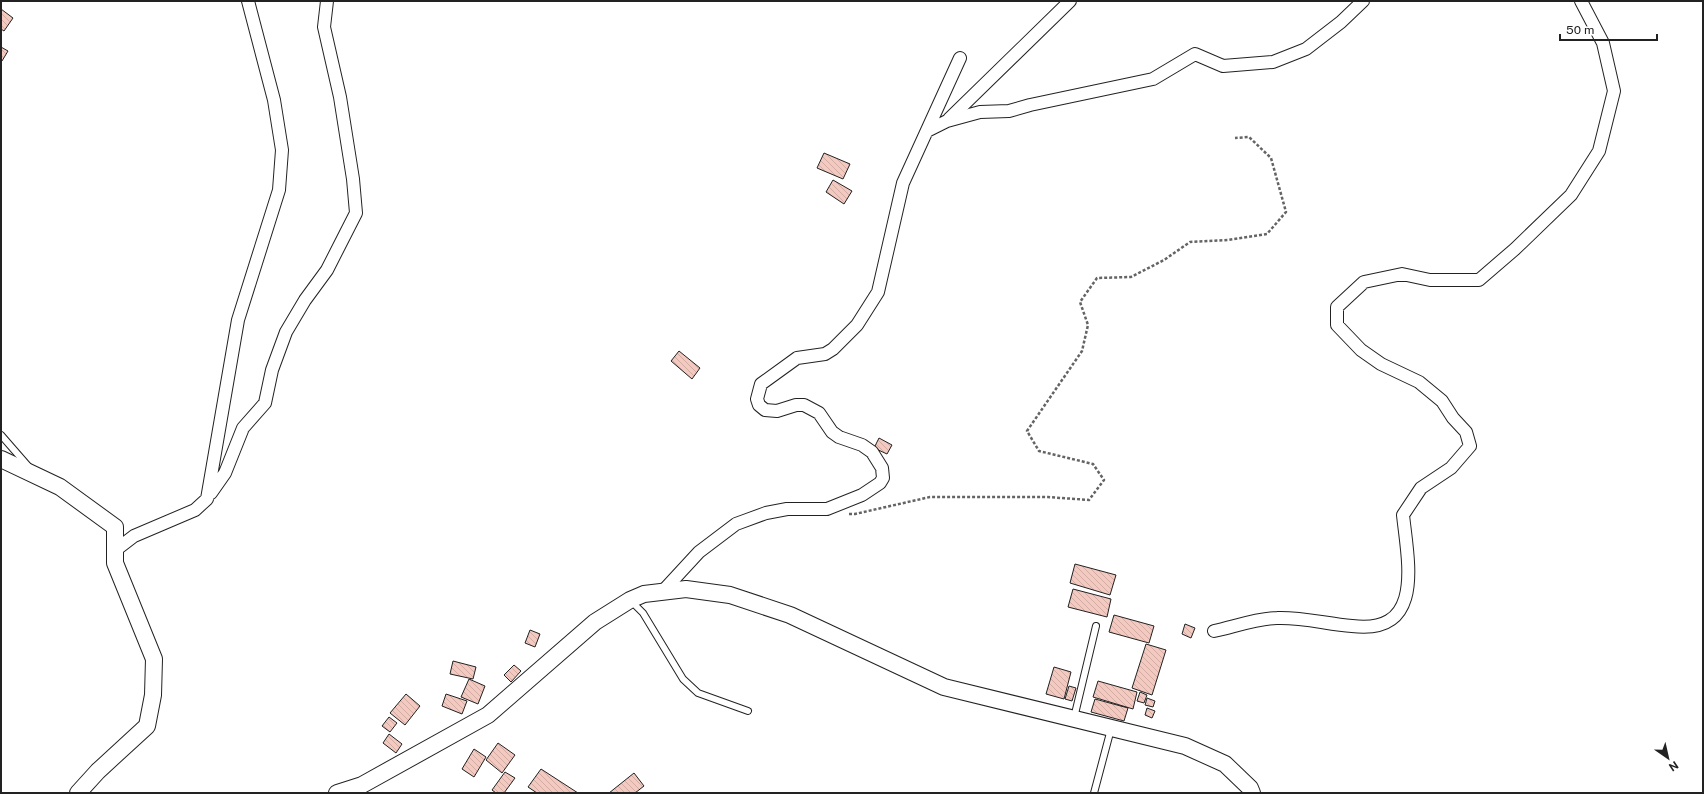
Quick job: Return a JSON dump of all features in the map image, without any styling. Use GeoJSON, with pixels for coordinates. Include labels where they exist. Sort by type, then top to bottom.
{"type":"FeatureCollection","features":[{"type":"Feature","properties":{"kind":"main road"},"geometry":{"type":"LineString","coordinates":[[1,459],[60,487],[115,527],[117,549],[115,563],[154,659],[153,695],[147,726],[78,793]]}},
{"type":"Feature","properties":{"kind":"main road"},"geometry":{"type":"LineString","coordinates":[[337,793],[364,789],[488,715],[594,622],[630,600],[644,594],[686,589],[730,594],[790,615],[944,687],[1185,746],[1225,764],[1250,788],[1252,793]]}},
{"type":"Feature","properties":{"kind":"street"},"geometry":{"type":"LineString","coordinates":[[207,498],[238,320],[279,190],[282,150],[274,100],[248,1]]}},
{"type":"Feature","properties":{"kind":"street"},"geometry":{"type":"LineString","coordinates":[[117,549],[134,536],[195,510],[207,498],[225,472],[243,428],[265,403],[272,370],[286,332],[305,300],[327,270],[356,213],[353,179],[340,97],[324,27],[327,1]]}},
{"type":"Feature","properties":{"kind":"street"},"geometry":{"type":"LineString","coordinates":[[947,122],[1070,1]]}},
{"type":"Feature","properties":{"kind":"street"},"geometry":{"type":"LineString","coordinates":[[927,131],[947,122],[980,112],[1009,111],[1030,105],[1153,79],[1195,54],[1223,66],[1273,62],[1306,49],[1341,22],[1363,1]]}},
{"type":"Feature","properties":{"kind":"street"},"geometry":{"type":"LineString","coordinates":[[1214,631],[1275,618],[1294,618],[1354,627],[1380,626],[1397,615],[1408,596],[1410,572],[1403,515],[1421,488],[1451,468],[1470,446],[1466,432],[1453,418],[1442,401],[1419,382],[1381,364],[1361,350],[1337,325],[1337,308],[1364,282],[1402,274],[1430,280],[1479,280],[1515,249],[1571,195],[1599,151],[1614,91],[1603,43],[1581,1]]}},
{"type":"Feature","properties":{"kind":"street"},"geometry":{"type":"LineString","coordinates":[[664,591],[699,552],[736,524],[766,513],[787,509],[827,509],[862,495],[880,483],[883,478],[882,468],[872,452],[862,445],[839,437],[832,432],[819,413],[804,405],[796,405],[777,411],[765,410],[759,405],[757,399],[761,384],[797,358],[825,354],[833,348],[857,325],[878,292],[904,183],[960,58]]}},
{"type":"Feature","properties":{"kind":"lane"},"geometry":{"type":"LineString","coordinates":[[1,435],[37,476]]}},
{"type":"Feature","properties":{"kind":"lane"},"geometry":{"type":"LineString","coordinates":[[630,600],[644,613],[683,679],[698,693],[748,711]]}},
{"type":"Feature","properties":{"kind":"lane"},"geometry":{"type":"LineString","coordinates":[[1074,719],[1096,626]]}},
{"type":"Feature","properties":{"kind":"lane"},"geometry":{"type":"LineString","coordinates":[[1094,793],[1111,729]]}},
{"type":"Feature","properties":{"kind":"path"},"geometry":{"type":"LineString","coordinates":[[847,513],[855,514],[930,497],[1048,498],[1089,500],[1104,480],[1093,464],[1039,451],[1027,431],[1082,351],[1088,325],[1080,302],[1097,278],[1131,277],[1164,260],[1190,242],[1228,240],[1267,234],[1286,212],[1271,158],[1250,137],[1235,138]]}},
{"type":"Feature","properties":{"kind":"building"},"geometry":{"type":"Polygon","coordinates":[[[1,9],[13,18],[4,31],[1,29],[1,9]]]}},
{"type":"Feature","properties":{"kind":"building"},"geometry":{"type":"Polygon","coordinates":[[[1,47],[8,51],[2,61],[1,61],[1,47]]]}},
{"type":"Feature","properties":{"kind":"building"},"geometry":{"type":"Polygon","coordinates":[[[824,153],[850,164],[843,179],[817,168],[824,153]]]}},
{"type":"Feature","properties":{"kind":"building"},"geometry":{"type":"Polygon","coordinates":[[[833,180],[852,191],[844,204],[826,192],[833,180]]]}},
{"type":"Feature","properties":{"kind":"building"},"geometry":{"type":"Polygon","coordinates":[[[679,351],[700,368],[692,379],[671,361],[679,351]]]}},
{"type":"Feature","properties":{"kind":"building"},"geometry":{"type":"Polygon","coordinates":[[[879,438],[892,445],[887,454],[874,448],[879,438]]]}},
{"type":"Feature","properties":{"kind":"building"},"geometry":{"type":"Polygon","coordinates":[[[1075,564],[1116,575],[1110,595],[1070,583],[1075,564]]]}},
{"type":"Feature","properties":{"kind":"building"},"geometry":{"type":"Polygon","coordinates":[[[1073,589],[1111,599],[1107,617],[1068,607],[1073,589]]]}},
{"type":"Feature","properties":{"kind":"building"},"geometry":{"type":"Polygon","coordinates":[[[1114,615],[1154,626],[1149,643],[1109,632],[1114,615]]]}},
{"type":"Feature","properties":{"kind":"building"},"geometry":{"type":"Polygon","coordinates":[[[1185,624],[1195,628],[1191,638],[1182,634],[1185,624]]]}},
{"type":"Feature","properties":{"kind":"building"},"geometry":{"type":"Polygon","coordinates":[[[530,630],[540,634],[535,647],[525,643],[530,630]]]}},
{"type":"Feature","properties":{"kind":"building"},"geometry":{"type":"Polygon","coordinates":[[[1146,644],[1166,650],[1152,695],[1132,688],[1146,644]]]}},
{"type":"Feature","properties":{"kind":"building"},"geometry":{"type":"Polygon","coordinates":[[[453,661],[476,667],[473,679],[450,674],[453,661]]]}},
{"type":"Feature","properties":{"kind":"building"},"geometry":{"type":"Polygon","coordinates":[[[514,665],[521,671],[511,682],[504,675],[514,665]]]}},
{"type":"Feature","properties":{"kind":"building"},"geometry":{"type":"Polygon","coordinates":[[[1054,667],[1071,672],[1064,699],[1046,694],[1054,667]]]}},
{"type":"Feature","properties":{"kind":"building"},"geometry":{"type":"Polygon","coordinates":[[[469,679],[485,686],[478,704],[461,697],[469,679]]]}},
{"type":"Feature","properties":{"kind":"building"},"geometry":{"type":"Polygon","coordinates":[[[1098,681],[1137,692],[1133,709],[1093,697],[1098,681]]]}},
{"type":"Feature","properties":{"kind":"building"},"geometry":{"type":"Polygon","coordinates":[[[1069,686],[1076,688],[1072,701],[1065,699],[1069,686]]]}},
{"type":"Feature","properties":{"kind":"building"},"geometry":{"type":"Polygon","coordinates":[[[1140,692],[1147,695],[1144,703],[1137,701],[1140,692]]]}},
{"type":"Feature","properties":{"kind":"building"},"geometry":{"type":"Polygon","coordinates":[[[406,694],[420,706],[405,725],[390,713],[406,694]]]}},
{"type":"Feature","properties":{"kind":"building"},"geometry":{"type":"Polygon","coordinates":[[[446,694],[467,701],[462,714],[442,706],[446,694]]]}},
{"type":"Feature","properties":{"kind":"building"},"geometry":{"type":"Polygon","coordinates":[[[1147,698],[1155,701],[1153,707],[1145,705],[1147,698]]]}},
{"type":"Feature","properties":{"kind":"building"},"geometry":{"type":"Polygon","coordinates":[[[1095,699],[1128,708],[1124,721],[1091,712],[1095,699]]]}},
{"type":"Feature","properties":{"kind":"building"},"geometry":{"type":"Polygon","coordinates":[[[1147,708],[1155,711],[1152,718],[1145,715],[1147,708]]]}},
{"type":"Feature","properties":{"kind":"building"},"geometry":{"type":"Polygon","coordinates":[[[389,717],[397,723],[390,732],[382,726],[389,717]]]}},
{"type":"Feature","properties":{"kind":"building"},"geometry":{"type":"Polygon","coordinates":[[[389,734],[402,744],[396,753],[383,743],[389,734]]]}},
{"type":"Feature","properties":{"kind":"building"},"geometry":{"type":"Polygon","coordinates":[[[498,743],[515,755],[502,773],[486,760],[498,743]]]}},
{"type":"Feature","properties":{"kind":"building"},"geometry":{"type":"Polygon","coordinates":[[[474,749],[486,757],[474,777],[462,769],[474,749]]]}},
{"type":"Feature","properties":{"kind":"building"},"geometry":{"type":"Polygon","coordinates":[[[541,769],[578,793],[537,793],[528,787],[541,769]]]}},
{"type":"Feature","properties":{"kind":"building"},"geometry":{"type":"Polygon","coordinates":[[[505,772],[515,778],[504,793],[496,793],[492,790],[505,772]]]}},
{"type":"Feature","properties":{"kind":"building"},"geometry":{"type":"Polygon","coordinates":[[[634,773],[644,786],[635,793],[609,793],[634,773]]]}}]}
